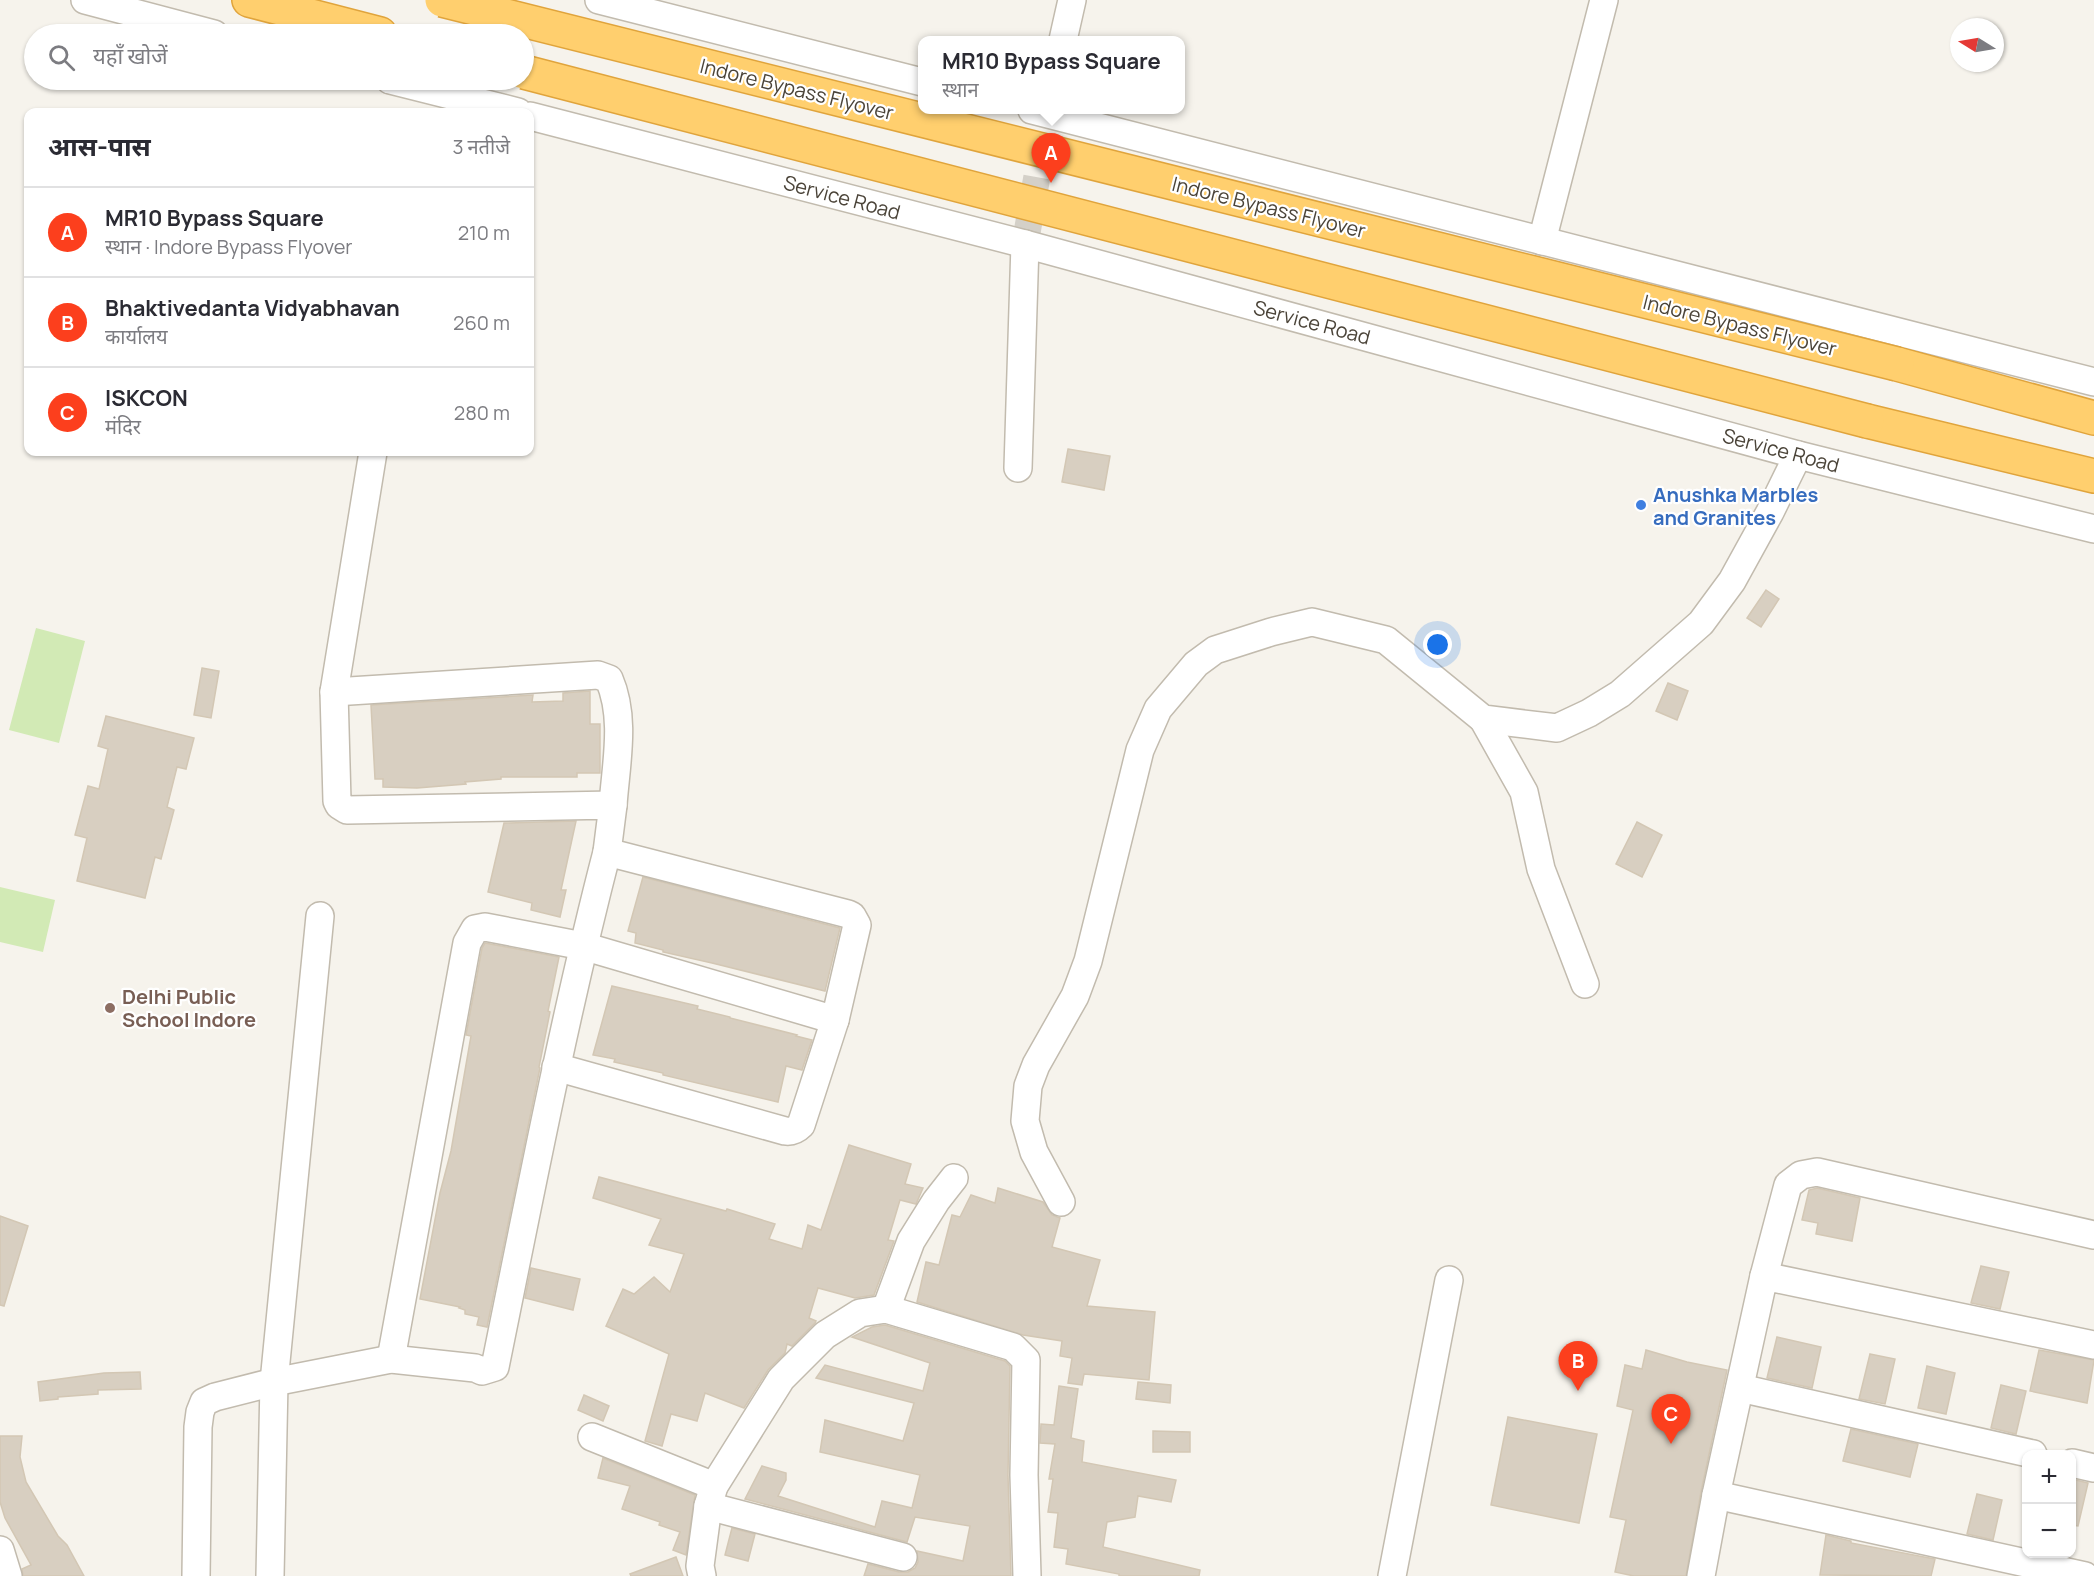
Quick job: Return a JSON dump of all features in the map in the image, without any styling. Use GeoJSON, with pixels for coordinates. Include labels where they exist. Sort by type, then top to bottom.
{"type":"FeatureCollection","features":[{"type":"Feature","properties":{"kind":"highway"},"geometry":{"type":"LineString","coordinates":[[249,0],[341,24]]}},
{"type":"Feature","properties":{"kind":"highway","name":"Indore Bypass Flyover"},"geometry":{"type":"LineString","coordinates":[[442,0],[1897,364],[2094,418]]}},
{"type":"Feature","properties":{"kind":"highway"},"geometry":{"type":"LineString","coordinates":[[534,75],[1867,422],[2094,476]]}},
{"type":"Feature","properties":{"kind":"street"},"geometry":{"type":"LineString","coordinates":[[85,0],[176,24]]}},
{"type":"Feature","properties":{"kind":"street"},"geometry":{"type":"LineString","coordinates":[[599,0],[918,81]]}},
{"type":"Feature","properties":{"kind":"street"},"geometry":{"type":"LineString","coordinates":[[1064,36],[1072,0]]}},
{"type":"Feature","properties":{"kind":"street"},"geometry":{"type":"LineString","coordinates":[[1542,241],[1604,0]]}},
{"type":"Feature","properties":{"kind":"street"},"geometry":{"type":"LineString","coordinates":[[409,90],[429,101],[486,108]]}},
{"type":"Feature","properties":{"kind":"street"},"geometry":{"type":"LineString","coordinates":[[1055,114],[2094,382]]}},
{"type":"Feature","properties":{"kind":"street","name":"Service Road"},"geometry":{"type":"LineString","coordinates":[[534,117],[1025,244],[1798,455],[2094,529]]}},
{"type":"Feature","properties":{"kind":"street"},"geometry":{"type":"LineString","coordinates":[[1018,468],[1025,244]]}},
{"type":"Feature","properties":{"kind":"street"},"geometry":{"type":"LineString","coordinates":[[1483,720],[1557,728],[1589,713],[1620,694],[1701,623],[1732,581],[1798,455]]}},
{"type":"Feature","properties":{"kind":"street"},"geometry":{"type":"LineString","coordinates":[[373,456],[334,692],[337,801],[339,805],[346,810],[613,805]]}},
{"type":"Feature","properties":{"kind":"street"},"geometry":{"type":"LineString","coordinates":[[1061,1202],[1034,1152],[1025,1121],[1028,1086],[1036,1065],[1075,996],[1088,961],[1140,750],[1158,709],[1196,664],[1215,650],[1270,632],[1312,622],[1386,640],[1483,720],[1524,792],[1541,868],[1585,984]]}},
{"type":"Feature","properties":{"kind":"street"},"geometry":{"type":"LineString","coordinates":[[195,1576],[200,1412],[204,1402],[215,1396],[274,1382],[391,1359],[475,1368],[482,1371],[495,1367],[556,1067],[607,852],[620,718],[614,690],[609,679],[598,675],[334,692]]}},
{"type":"Feature","properties":{"kind":"street"},"geometry":{"type":"LineString","coordinates":[[556,1067],[790,1132],[801,1125],[835,1020],[857,925],[852,916],[607,852]]}},
{"type":"Feature","properties":{"kind":"street"},"geometry":{"type":"LineString","coordinates":[[270,1576],[274,1382],[320,916]]}},
{"type":"Feature","properties":{"kind":"street"},"geometry":{"type":"LineString","coordinates":[[391,1359],[470,935],[475,928],[484,927],[583,946],[835,1020]]}},
{"type":"Feature","properties":{"kind":"street"},"geometry":{"type":"LineString","coordinates":[[1701,1576],[1716,1495],[1764,1276],[1788,1185],[1801,1175],[1817,1172],[2094,1235]]}},
{"type":"Feature","properties":{"kind":"street"},"geometry":{"type":"LineString","coordinates":[[886,1309],[911,1241],[936,1201],[954,1178]]}},
{"type":"Feature","properties":{"kind":"street"},"geometry":{"type":"LineString","coordinates":[[1764,1276],[2094,1345]]}},
{"type":"Feature","properties":{"kind":"street"},"geometry":{"type":"LineString","coordinates":[[1392,1576],[1449,1280]]}},
{"type":"Feature","properties":{"kind":"street"},"geometry":{"type":"LineString","coordinates":[[702,1576],[700,1566],[711,1496],[781,1379],[825,1335],[860,1313],[886,1309],[1013,1347],[1026,1360],[1024,1475],[1027,1576]]}},
{"type":"Feature","properties":{"kind":"street"},"geometry":{"type":"LineString","coordinates":[[1740,1388],[2022,1452]]}},
{"type":"Feature","properties":{"kind":"street"},"geometry":{"type":"LineString","coordinates":[[592,1437],[711,1496],[903,1557]]}},
{"type":"Feature","properties":{"kind":"street"},"geometry":{"type":"LineString","coordinates":[[2076,1464],[2094,1468]]}},
{"type":"Feature","properties":{"kind":"street"},"geometry":{"type":"LineString","coordinates":[[1716,1495],[2085,1576]]}},
{"type":"Feature","properties":{"kind":"street"},"geometry":{"type":"LineString","coordinates":[[0,1550],[8,1576]]}},
{"type":"Feature","properties":{"kind":"green space"},"geometry":{"type":"Polygon","coordinates":[[[36,628],[85,641],[59,743],[9,730],[36,628]]]}},
{"type":"Feature","properties":{"kind":"green space"},"geometry":{"type":"Polygon","coordinates":[[[0,887],[55,900],[43,952],[0,942],[0,887]]]}},
{"type":"Feature","properties":{"kind":"building"},"geometry":{"type":"Polygon","coordinates":[[[1068,449],[1110,456],[1104,490],[1062,482],[1068,449]]]}},
{"type":"Feature","properties":{"kind":"building"},"geometry":{"type":"Polygon","coordinates":[[[1766,590],[1779,599],[1761,627],[1747,618],[1766,590]]]}},
{"type":"Feature","properties":{"kind":"building"},"geometry":{"type":"Polygon","coordinates":[[[202,668],[219,671],[211,718],[194,715],[202,668]]]}},
{"type":"Feature","properties":{"kind":"building"},"geometry":{"type":"Polygon","coordinates":[[[1668,683],[1688,691],[1677,720],[1656,711],[1668,683]]]}},
{"type":"Feature","properties":{"kind":"building"},"geometry":{"type":"Polygon","coordinates":[[[590,691],[590,724],[600,724],[600,773],[577,773],[577,777],[501,777],[501,779],[465,782],[466,784],[417,788],[383,787],[383,779],[375,779],[371,705],[533,695],[532,702],[563,701],[563,693],[590,691]]]}},
{"type":"Feature","properties":{"kind":"building"},"geometry":{"type":"Polygon","coordinates":[[[106,716],[194,738],[186,769],[177,767],[167,807],[174,810],[161,859],[155,857],[145,898],[77,881],[87,838],[75,835],[88,786],[99,789],[108,749],[98,746],[106,716]]]}},
{"type":"Feature","properties":{"kind":"building"},"geometry":{"type":"Polygon","coordinates":[[[576,821],[561,890],[566,890],[560,917],[531,910],[532,903],[488,892],[504,823],[576,821]]]}},
{"type":"Feature","properties":{"kind":"building"},"geometry":{"type":"Polygon","coordinates":[[[1637,822],[1662,835],[1642,877],[1616,864],[1637,822]]]}},
{"type":"Feature","properties":{"kind":"building"},"geometry":{"type":"Polygon","coordinates":[[[643,877],[840,928],[825,991],[663,952],[663,950],[635,943],[636,933],[628,931],[643,877]]]}},
{"type":"Feature","properties":{"kind":"building"},"geometry":{"type":"Polygon","coordinates":[[[485,943],[559,957],[540,1068],[487,1327],[477,1325],[479,1317],[465,1314],[465,1310],[460,1307],[420,1299],[440,1193],[451,1151],[471,1036],[466,1035],[482,948],[485,943]]]}},
{"type":"Feature","properties":{"kind":"building"},"geometry":{"type":"Polygon","coordinates":[[[612,986],[698,1006],[697,1009],[812,1040],[802,1070],[786,1066],[778,1102],[663,1075],[663,1073],[614,1062],[615,1059],[593,1055],[612,986]]]}},
{"type":"Feature","properties":{"kind":"building"},"geometry":{"type":"Polygon","coordinates":[[[849,1145],[911,1164],[905,1184],[923,1188],[916,1204],[900,1200],[888,1240],[894,1241],[874,1295],[855,1298],[818,1288],[809,1318],[816,1321],[815,1323],[792,1346],[787,1344],[785,1353],[768,1370],[744,1408],[705,1393],[697,1421],[671,1414],[662,1446],[645,1441],[669,1354],[606,1326],[623,1289],[634,1294],[654,1277],[670,1292],[684,1254],[649,1245],[661,1219],[593,1198],[599,1177],[726,1211],[727,1209],[775,1224],[769,1239],[802,1249],[808,1225],[821,1230],[849,1145]]]}},
{"type":"Feature","properties":{"kind":"building"},"geometry":{"type":"Polygon","coordinates":[[[998,1188],[1043,1202],[1052,1215],[1060,1218],[1052,1247],[1100,1260],[1087,1306],[1155,1312],[1149,1380],[1084,1374],[1082,1385],[1068,1383],[1072,1358],[1060,1356],[1062,1341],[1023,1335],[917,1302],[926,1262],[939,1265],[952,1215],[960,1217],[971,1195],[995,1203],[998,1188]]]}},
{"type":"Feature","properties":{"kind":"building"},"geometry":{"type":"Polygon","coordinates":[[[1817,1188],[1860,1198],[1852,1241],[1816,1234],[1818,1223],[1802,1220],[1809,1190],[1817,1188]]]}},
{"type":"Feature","properties":{"kind":"building"},"geometry":{"type":"Polygon","coordinates":[[[0,1216],[28,1226],[4,1306],[0,1305],[0,1216]]]}},
{"type":"Feature","properties":{"kind":"building"},"geometry":{"type":"Polygon","coordinates":[[[1981,1266],[2009,1272],[2000,1309],[1971,1303],[1981,1266]]]}},
{"type":"Feature","properties":{"kind":"building"},"geometry":{"type":"Polygon","coordinates":[[[531,1268],[580,1279],[573,1310],[525,1298],[531,1268]]]}},
{"type":"Feature","properties":{"kind":"building"},"geometry":{"type":"Polygon","coordinates":[[[885,1325],[1005,1361],[1010,1366],[1008,1475],[1011,1576],[864,1576],[868,1564],[908,1572],[915,1568],[918,1562],[917,1551],[963,1561],[970,1526],[915,1517],[907,1542],[745,1499],[762,1466],[786,1473],[786,1480],[778,1496],[875,1527],[882,1501],[912,1508],[920,1475],[820,1452],[825,1420],[903,1441],[914,1403],[816,1378],[825,1365],[923,1391],[930,1363],[852,1337],[872,1327],[885,1325]]]}},
{"type":"Feature","properties":{"kind":"building"},"geometry":{"type":"Polygon","coordinates":[[[1777,1337],[1821,1347],[1812,1388],[1767,1378],[1777,1337]]]}},
{"type":"Feature","properties":{"kind":"building"},"geometry":{"type":"Polygon","coordinates":[[[1646,1350],[1687,1362],[1727,1370],[1686,1576],[1634,1576],[1615,1572],[1626,1520],[1610,1517],[1633,1410],[1617,1406],[1625,1365],[1642,1369],[1646,1350]]]}},
{"type":"Feature","properties":{"kind":"building"},"geometry":{"type":"Polygon","coordinates":[[[2039,1350],[2094,1360],[2087,1403],[2030,1391],[2039,1350]]]}},
{"type":"Feature","properties":{"kind":"building"},"geometry":{"type":"Polygon","coordinates":[[[1870,1354],[1895,1359],[1885,1404],[1859,1399],[1870,1354]]]}},
{"type":"Feature","properties":{"kind":"building"},"geometry":{"type":"Polygon","coordinates":[[[1927,1366],[1955,1373],[1946,1414],[1918,1408],[1927,1366]]]}},
{"type":"Feature","properties":{"kind":"building"},"geometry":{"type":"Polygon","coordinates":[[[140,1372],[141,1389],[98,1390],[98,1394],[58,1397],[58,1399],[40,1401],[38,1382],[104,1373],[140,1372]]]}},
{"type":"Feature","properties":{"kind":"building"},"geometry":{"type":"Polygon","coordinates":[[[1138,1382],[1171,1385],[1170,1403],[1136,1399],[1138,1382]]]}},
{"type":"Feature","properties":{"kind":"building"},"geometry":{"type":"Polygon","coordinates":[[[2001,1385],[2026,1391],[2016,1434],[1991,1428],[2001,1385]]]}},
{"type":"Feature","properties":{"kind":"building"},"geometry":{"type":"Polygon","coordinates":[[[1059,1386],[1078,1389],[1071,1438],[1084,1441],[1082,1462],[1176,1480],[1171,1502],[1138,1496],[1135,1517],[1107,1522],[1103,1547],[1200,1570],[1199,1576],[1119,1576],[1119,1574],[1066,1564],[1068,1549],[1054,1547],[1058,1513],[1048,1512],[1053,1479],[1049,1479],[1055,1444],[1040,1443],[1041,1424],[1054,1425],[1059,1386]]]}},
{"type":"Feature","properties":{"kind":"building"},"geometry":{"type":"Polygon","coordinates":[[[584,1395],[609,1406],[603,1421],[578,1410],[584,1395]]]}},
{"type":"Feature","properties":{"kind":"building"},"geometry":{"type":"Polygon","coordinates":[[[1508,1417],[1597,1434],[1579,1523],[1491,1505],[1508,1417]]]}},
{"type":"Feature","properties":{"kind":"building"},"geometry":{"type":"Polygon","coordinates":[[[1851,1429],[1918,1444],[1910,1477],[1843,1461],[1851,1429]]]}},
{"type":"Feature","properties":{"kind":"building"},"geometry":{"type":"Polygon","coordinates":[[[1153,1431],[1190,1432],[1190,1452],[1153,1452],[1153,1431]]]}},
{"type":"Feature","properties":{"kind":"building"},"geometry":{"type":"Polygon","coordinates":[[[0,1436],[22,1436],[20,1457],[26,1482],[58,1536],[67,1545],[84,1576],[23,1576],[22,1569],[31,1565],[5,1518],[0,1502],[0,1436]]]}},
{"type":"Feature","properties":{"kind":"building"},"geometry":{"type":"Polygon","coordinates":[[[603,1458],[695,1495],[686,1555],[673,1550],[680,1532],[659,1525],[660,1522],[622,1509],[630,1486],[598,1478],[603,1458]]]}},
{"type":"Feature","properties":{"kind":"building"},"geometry":{"type":"Polygon","coordinates":[[[2076,1480],[2088,1483],[2078,1526],[2076,1526],[2076,1480]]]}},
{"type":"Feature","properties":{"kind":"building"},"geometry":{"type":"Polygon","coordinates":[[[1977,1494],[2002,1500],[1993,1540],[1967,1534],[1977,1494]]]}},
{"type":"Feature","properties":{"kind":"building"},"geometry":{"type":"Polygon","coordinates":[[[732,1528],[755,1534],[748,1561],[725,1555],[732,1528]]]}},
{"type":"Feature","properties":{"kind":"building"},"geometry":{"type":"Polygon","coordinates":[[[1826,1535],[1851,1541],[1851,1543],[1935,1559],[1931,1576],[1820,1575],[1826,1535]]]}},
{"type":"Feature","properties":{"kind":"building"},"geometry":{"type":"Polygon","coordinates":[[[676,1557],[683,1576],[631,1576],[630,1574],[676,1557]]]}},
{"type":"Feature","properties":{"kind":"tunnel"},"geometry":{"type":"LineString","coordinates":[[1025,244],[1048,114]]}},
{"type":"Feature","properties":{"kind":"place","name":"MR10 Bypass Square"},"geometry":{"type":"Point","coordinates":[1051,183]}},
{"type":"Feature","properties":{"kind":"place","name":"Anushka Marbles and Granites"},"geometry":{"type":"Point","coordinates":[1641,505]}},
{"type":"Feature","properties":{"kind":"place","name":"Delhi Public School Indore"},"geometry":{"type":"Point","coordinates":[110,1008]}},
{"type":"Feature","properties":{"kind":"place","name":"Bhaktivedanta Vidyabhavan"},"geometry":{"type":"Point","coordinates":[1578,1391]}},
{"type":"Feature","properties":{"kind":"place","name":"ISKCON"},"geometry":{"type":"Point","coordinates":[1671,1444]}}]}
